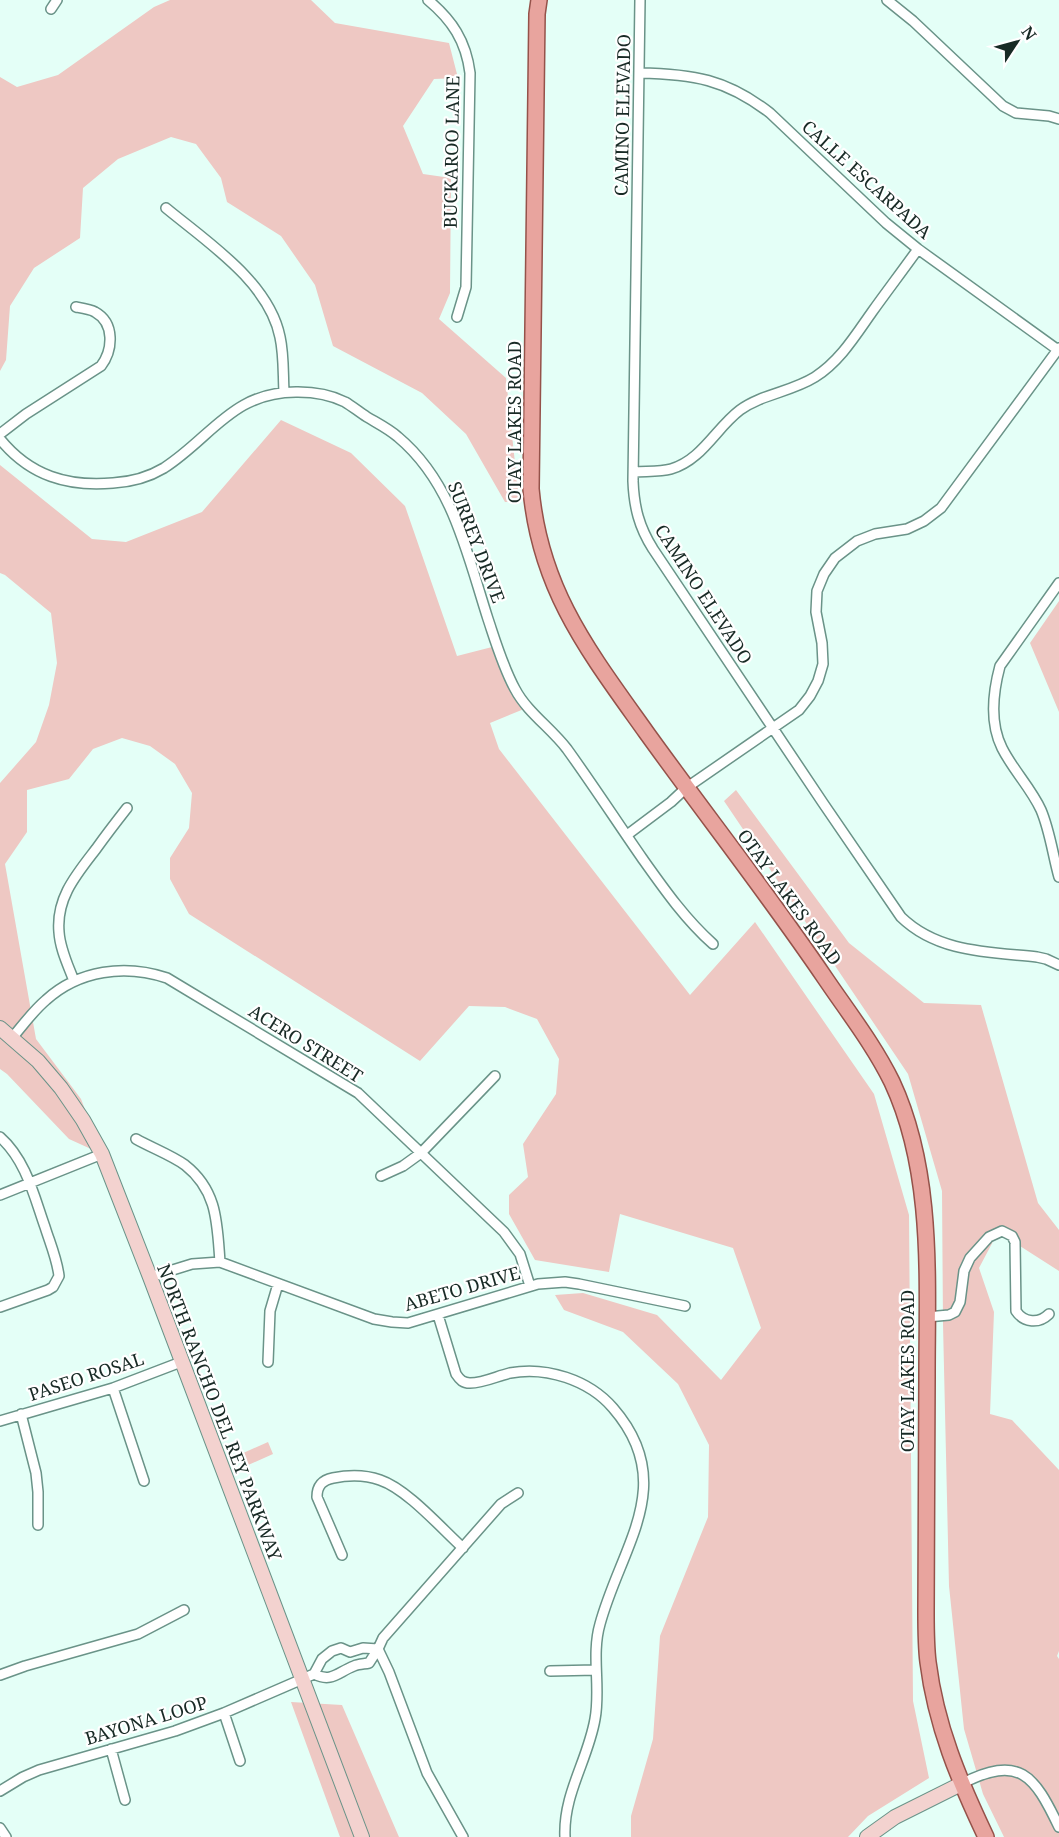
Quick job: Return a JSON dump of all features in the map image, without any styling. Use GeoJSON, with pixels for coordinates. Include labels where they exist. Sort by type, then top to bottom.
{"type":"FeatureCollection","features":[{"type":"Feature","properties":{"kind":"main road","name":"OTAY LAKES ROAD"},"geometry":{"type":"LineString","coordinates":[[539,0],[531,489],[535,522],[547,570],[571,621],[621,696],[809,953],[873,1048],[892,1084],[909,1129],[916,1155],[927,1231],[926,1612],[928,1661],[935,1701],[949,1754],[986,1837]]}},
{"type":"Feature","properties":{"kind":"street"},"geometry":{"type":"LineString","coordinates":[[51,9],[57,0]]}},
{"type":"Feature","properties":{"kind":"street","name":"BUCKAROO LANE"},"geometry":{"type":"LineString","coordinates":[[428,0],[445,16],[458,33],[466,53],[470,73],[466,287],[457,317]]}},
{"type":"Feature","properties":{"kind":"street","name":"CAMINO ELEVADO"},"geometry":{"type":"LineString","coordinates":[[640,0],[634,472],[635,508],[645,536],[895,909],[908,924],[924,935],[950,946],[1037,957],[1058,963]]}},
{"type":"Feature","properties":{"kind":"street"},"geometry":{"type":"LineString","coordinates":[[887,0],[924,31],[1003,106],[1016,113],[1059,119]]}},
{"type":"Feature","properties":{"kind":"street","name":"CALLE ESCARPADA"},"geometry":{"type":"LineString","coordinates":[[639,74],[679,74],[697,77],[724,86],[757,103],[886,223],[918,249],[1058,349]]}},
{"type":"Feature","properties":{"kind":"street"},"geometry":{"type":"LineString","coordinates":[[166,208],[249,278],[263,298],[274,318],[280,338],[284,392]]}},
{"type":"Feature","properties":{"kind":"street"},"geometry":{"type":"LineString","coordinates":[[634,472],[670,469],[688,460],[707,445],[721,427],[743,408],[768,396],[801,386],[828,367],[854,338],[918,249]]}},
{"type":"Feature","properties":{"kind":"street"},"geometry":{"type":"LineString","coordinates":[[0,434],[104,362],[109,352],[110,340],[105,321],[93,310],[76,308]]}},
{"type":"Feature","properties":{"kind":"street"},"geometry":{"type":"LineString","coordinates":[[627,835],[687,788],[799,710],[814,689],[823,664],[822,643],[816,612],[817,591],[829,566],[841,552],[857,541],[875,534],[907,529],[924,521],[941,508],[1058,349]]}},
{"type":"Feature","properties":{"kind":"street","name":"SURREY DRIVE"},"geometry":{"type":"LineString","coordinates":[[0,439],[22,461],[52,478],[82,484],[122,483],[161,470],[189,450],[217,422],[240,406],[261,397],[284,392],[315,393],[345,402],[397,435],[423,462],[447,500],[497,647],[516,691],[565,747],[671,899],[713,944]]}},
{"type":"Feature","properties":{"kind":"street"},"geometry":{"type":"LineString","coordinates":[[1059,583],[1000,666],[995,682],[993,705],[1002,748],[1031,790],[1042,813],[1059,878]]}},
{"type":"Feature","properties":{"kind":"street"},"geometry":{"type":"LineString","coordinates":[[74,981],[63,952],[59,933],[59,913],[63,897],[70,882],[127,808]]}},
{"type":"Feature","properties":{"kind":"street","name":"ACERO STREET"},"geometry":{"type":"LineString","coordinates":[[12,1038],[46,999],[74,981],[102,972],[132,970],[155,974],[177,983],[358,1094],[504,1232],[520,1254],[530,1286]]}},
{"type":"Feature","properties":{"kind":"street","name":"NORTH RANCHO DEL REY PARKWAY"},"geometry":{"type":"LineString","coordinates":[[0,1028],[38,1061],[61,1088],[83,1120],[102,1154],[181,1362],[308,1677],[362,1837]]}},
{"type":"Feature","properties":{"kind":"street"},"geometry":{"type":"LineString","coordinates":[[381,1176],[403,1166],[421,1153],[495,1076]]}},
{"type":"Feature","properties":{"kind":"street"},"geometry":{"type":"LineString","coordinates":[[0,1137],[17,1156],[30,1184],[60,1276],[53,1287],[48,1290],[0,1307]]}},
{"type":"Feature","properties":{"kind":"street"},"geometry":{"type":"LineString","coordinates":[[136,1139],[184,1165],[204,1184],[216,1217],[220,1262]]}},
{"type":"Feature","properties":{"kind":"street"},"geometry":{"type":"LineString","coordinates":[[0,1195],[102,1154]]}},
{"type":"Feature","properties":{"kind":"street"},"geometry":{"type":"LineString","coordinates":[[927,1317],[949,1315],[955,1311],[960,1302],[964,1272],[970,1258],[989,1237],[1002,1232],[1012,1236],[1015,1242],[1016,1311],[1024,1319],[1036,1321],[1049,1314]]}},
{"type":"Feature","properties":{"kind":"street","name":"ABETO DRIVE"},"geometry":{"type":"LineString","coordinates":[[150,1277],[192,1264],[220,1262],[374,1319],[392,1323],[408,1323],[530,1286],[558,1283],[579,1284],[685,1306]]}},
{"type":"Feature","properties":{"kind":"street"},"geometry":{"type":"LineString","coordinates":[[268,1362],[270,1311],[278,1284]]}},
{"type":"Feature","properties":{"kind":"street"},"geometry":{"type":"LineString","coordinates":[[438,1315],[456,1374],[461,1381],[477,1383],[509,1373],[528,1371],[564,1377],[580,1383],[605,1399],[626,1424],[640,1455],[644,1490],[642,1509],[597,1634],[596,1718],[569,1798],[565,1837]]}},
{"type":"Feature","properties":{"kind":"street","name":"PASEO ROSAL"},"geometry":{"type":"LineString","coordinates":[[0,1421],[113,1388],[181,1362]]}},
{"type":"Feature","properties":{"kind":"street"},"geometry":{"type":"LineString","coordinates":[[113,1388],[144,1481]]}},
{"type":"Feature","properties":{"kind":"street"},"geometry":{"type":"LineString","coordinates":[[21,1414],[36,1473],[38,1525]]}},
{"type":"Feature","properties":{"kind":"street"},"geometry":{"type":"LineString","coordinates":[[342,1555],[316,1497],[323,1481],[343,1476],[371,1477],[389,1484],[424,1512],[462,1548]]}},
{"type":"Feature","properties":{"kind":"street"},"geometry":{"type":"LineString","coordinates":[[308,1677],[333,1677],[355,1665],[369,1663],[383,1638],[501,1504],[518,1492]]}},
{"type":"Feature","properties":{"kind":"street"},"geometry":{"type":"LineString","coordinates":[[0,1675],[138,1634],[184,1610]]}},
{"type":"Feature","properties":{"kind":"street"},"geometry":{"type":"LineString","coordinates":[[308,1677],[322,1659],[332,1651],[341,1648],[350,1652],[363,1648],[378,1649]]}},
{"type":"Feature","properties":{"kind":"street"},"geometry":{"type":"LineString","coordinates":[[378,1649],[428,1773],[464,1837]]}},
{"type":"Feature","properties":{"kind":"street"},"geometry":{"type":"LineString","coordinates":[[350,1652],[355,1665]]}},
{"type":"Feature","properties":{"kind":"street"},"geometry":{"type":"LineString","coordinates":[[550,1671],[596,1670]]}},
{"type":"Feature","properties":{"kind":"street","name":"BAYONA LOOP"},"geometry":{"type":"LineString","coordinates":[[0,1791],[39,1770],[175,1731],[308,1677]]}},
{"type":"Feature","properties":{"kind":"street"},"geometry":{"type":"LineString","coordinates":[[224,1713],[240,1761]]}},
{"type":"Feature","properties":{"kind":"street"},"geometry":{"type":"LineString","coordinates":[[111,1749],[125,1800]]}},
{"type":"Feature","properties":{"kind":"street"},"geometry":{"type":"LineString","coordinates":[[867,1837],[895,1817],[976,1776],[1008,1770],[1032,1781],[1059,1827]]}},
{"type":"Feature","properties":{"kind":"street"},"geometry":{"type":"LineString","coordinates":[[0,1828],[6,1837]]}},
{"type":"Feature","properties":{"kind":"shaded area"},"geometry":{"type":"Polygon","coordinates":[[[170,0],[311,0],[335,23],[449,43],[458,78],[434,79],[403,126],[423,174],[451,178],[450,293],[439,319],[506,378],[519,501],[505,502],[466,434],[422,393],[333,346],[315,285],[281,236],[227,202],[221,178],[196,144],[171,137],[118,159],[83,188],[80,238],[34,268],[10,306],[6,360],[0,371],[0,77],[17,87],[58,75],[154,7],[170,0]]]}},
{"type":"Feature","properties":{"kind":"shaded area"},"geometry":{"type":"Polygon","coordinates":[[[281,420],[351,453],[405,506],[457,656],[496,646],[529,707],[490,723],[499,749],[690,995],[755,922],[874,1094],[909,1215],[913,1701],[929,1778],[868,1816],[848,1837],[631,1837],[631,1816],[653,1739],[660,1636],[708,1517],[709,1445],[678,1384],[623,1332],[564,1310],[555,1295],[583,1293],[657,1315],[721,1380],[761,1328],[733,1248],[620,1214],[609,1272],[535,1260],[509,1214],[509,1195],[528,1177],[523,1144],[556,1094],[559,1059],[537,1019],[505,1007],[469,1006],[420,1061],[189,914],[170,879],[170,858],[189,828],[192,793],[175,764],[150,746],[122,738],[93,749],[69,779],[27,790],[27,832],[5,864],[36,1039],[81,1099],[102,1154],[69,1139],[0,1069],[0,783],[36,742],[49,705],[57,663],[51,613],[0,573],[0,465],[92,539],[126,542],[202,512],[281,420]]]}},
{"type":"Feature","properties":{"kind":"shaded area"},"geometry":{"type":"Polygon","coordinates":[[[1059,601],[1059,712],[1030,643],[1059,601]]]}},
{"type":"Feature","properties":{"kind":"shaded area"},"geometry":{"type":"Polygon","coordinates":[[[736,790],[849,943],[924,1003],[981,1005],[1038,1203],[1059,1230],[1059,1271],[998,1232],[979,1268],[994,1312],[990,1414],[1012,1420],[1059,1470],[1059,1651],[1057,1656],[1059,1659],[1059,1837],[1004,1837],[983,1794],[964,1729],[949,1586],[942,1191],[908,1074],[724,801],[736,790]]]}},
{"type":"Feature","properties":{"kind":"shaded area"},"geometry":{"type":"Polygon","coordinates":[[[268,1442],[273,1454],[246,1466],[241,1454],[268,1442]]]}},
{"type":"Feature","properties":{"kind":"shaded area"},"geometry":{"type":"Polygon","coordinates":[[[291,1702],[342,1705],[399,1837],[340,1837],[291,1702]]]}}]}
